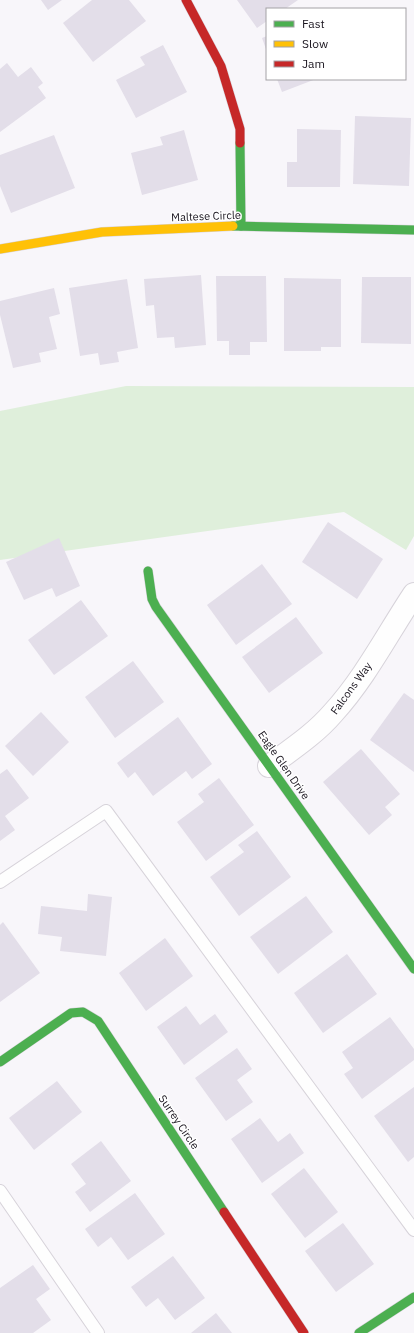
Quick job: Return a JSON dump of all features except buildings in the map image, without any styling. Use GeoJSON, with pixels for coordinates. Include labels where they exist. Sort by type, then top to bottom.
{"type":"FeatureCollection","features":[{"type":"Feature","properties":{"kind":"street"},"geometry":{"type":"LineString","coordinates":[[186,0],[221,66],[240,129],[241,226]]}},
{"type":"Feature","properties":{"kind":"street","name":"Maltese Circle"},"geometry":{"type":"LineString","coordinates":[[0,249],[102,232],[241,226],[414,230]]}},
{"type":"Feature","properties":{"kind":"street","name":"Eagle Glen Drive"},"geometry":{"type":"LineString","coordinates":[[148,571],[152,599],[156,607],[414,969]]}},
{"type":"Feature","properties":{"kind":"street","name":"Falcons Way"},"geometry":{"type":"LineString","coordinates":[[269,766],[315,731],[334,713],[355,686],[414,594]]}},
{"type":"Feature","properties":{"kind":"street","name":"Surrey Circle"},"geometry":{"type":"LineString","coordinates":[[0,1062],[71,1013],[83,1012],[98,1021],[304,1333]]}},
{"type":"Feature","properties":{"kind":"street"},"geometry":{"type":"LineString","coordinates":[[359,1333],[414,1297]]}},
{"type":"Feature","properties":{"kind":"lane"},"geometry":{"type":"LineString","coordinates":[[0,882],[106,811],[414,1230]]}},
{"type":"Feature","properties":{"kind":"lane"},"geometry":{"type":"LineString","coordinates":[[0,1191],[98,1333]]}},
{"type":"Feature","properties":{"kind":"green space"},"geometry":{"type":"Polygon","coordinates":[[[126,386],[414,387],[414,536],[406,550],[344,512],[0,560],[0,411],[126,386]]]}},
{"type":"Feature","properties":{"kind":"traffic: fast"},"geometry":{"type":"LineString","coordinates":[[240,143],[241,226]]}},
{"type":"Feature","properties":{"kind":"traffic: fast"},"geometry":{"type":"LineString","coordinates":[[233,226],[414,230]]}},
{"type":"Feature","properties":{"kind":"traffic: fast"},"geometry":{"type":"LineString","coordinates":[[148,571],[152,599],[156,607],[414,969]]}},
{"type":"Feature","properties":{"kind":"traffic: fast"},"geometry":{"type":"LineString","coordinates":[[0,1062],[71,1013],[83,1012],[98,1021],[224,1212]]}},
{"type":"Feature","properties":{"kind":"traffic: fast"},"geometry":{"type":"LineString","coordinates":[[359,1333],[414,1297]]}},
{"type":"Feature","properties":{"kind":"traffic: slow"},"geometry":{"type":"LineString","coordinates":[[0,249],[102,232],[233,226]]}},
{"type":"Feature","properties":{"kind":"traffic: jam"},"geometry":{"type":"LineString","coordinates":[[186,0],[221,66],[240,129],[240,143]]}},
{"type":"Feature","properties":{"kind":"traffic: jam"},"geometry":{"type":"LineString","coordinates":[[224,1212],[304,1333]]}}]}
